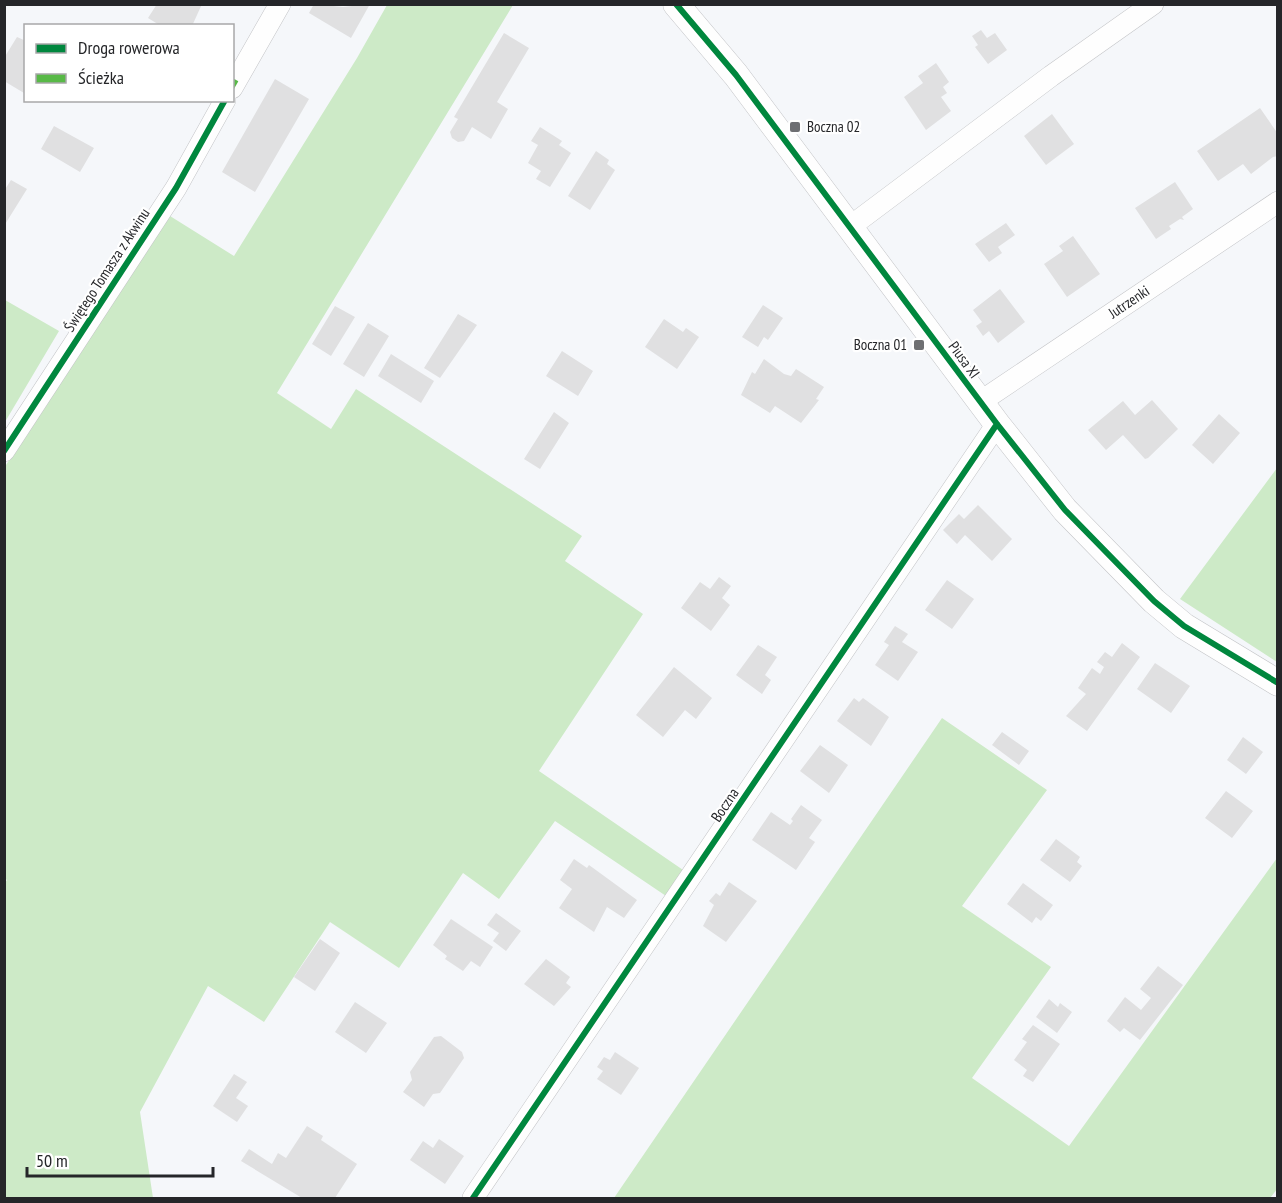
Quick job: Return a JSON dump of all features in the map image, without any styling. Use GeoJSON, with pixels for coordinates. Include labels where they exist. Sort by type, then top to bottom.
{"type":"FeatureCollection","features":[{"type":"Feature","properties":{"kind":"street"},"geometry":{"type":"LineString","coordinates":[[234,84],[280,4]]}},
{"type":"Feature","properties":{"kind":"street","name":"Piusa XI"},"geometry":{"type":"LineString","coordinates":[[676,4],[736,75],[851,226],[980,402],[1065,510],[1154,601],[1184,626],[1278,683]]}},
{"type":"Feature","properties":{"kind":"street"},"geometry":{"type":"LineString","coordinates":[[851,226],[1052,76],[1153,4]]}},
{"type":"Feature","properties":{"kind":"street","name":"Świętego Tomasza z Akwinu"},"geometry":{"type":"LineString","coordinates":[[4,451],[176,188],[224,102]]}},
{"type":"Feature","properties":{"kind":"street","name":"Jutrzenki"},"geometry":{"type":"LineString","coordinates":[[980,402],[1278,202]]}},
{"type":"Feature","properties":{"kind":"street","name":"Boczna"},"geometry":{"type":"LineString","coordinates":[[473,1198],[997,424]]}},
{"type":"Feature","properties":{"kind":"green space"},"geometry":{"type":"Polygon","coordinates":[[[387,5],[513,5],[277,393],[331,429],[356,389],[582,536],[565,561],[643,614],[539,771],[686,872],[669,898],[555,821],[499,899],[463,873],[399,968],[330,922],[264,1022],[208,986],[140,1112],[153,1198],[5,1198],[4,884],[7,880],[4,878],[4,468],[170,216],[234,256],[357,58],[387,5]]]}},
{"type":"Feature","properties":{"kind":"green space"},"geometry":{"type":"Polygon","coordinates":[[[5,300],[59,331],[5,422],[5,300]]]}},
{"type":"Feature","properties":{"kind":"green space"},"geometry":{"type":"Polygon","coordinates":[[[1277,468],[1278,662],[1180,599],[1277,468]]]}},
{"type":"Feature","properties":{"kind":"green space"},"geometry":{"type":"Polygon","coordinates":[[[942,718],[1047,790],[962,906],[1051,967],[972,1078],[1069,1146],[1277,858],[1278,1188],[1270,1198],[614,1198],[942,718]]]}},
{"type":"Feature","properties":{"kind":"building"},"geometry":{"type":"Polygon","coordinates":[[[157,4],[202,4],[193,24],[158,24],[148,18],[157,4]]]}},
{"type":"Feature","properties":{"kind":"building"},"geometry":{"type":"Polygon","coordinates":[[[314,4],[343,7],[370,4],[351,38],[309,13],[314,4]]]}},
{"type":"Feature","properties":{"kind":"building"},"geometry":{"type":"Polygon","coordinates":[[[981,30],[987,38],[995,33],[1007,50],[988,64],[975,47],[978,45],[972,36],[981,30]]]}},
{"type":"Feature","properties":{"kind":"building"},"geometry":{"type":"Polygon","coordinates":[[[504,33],[529,48],[497,102],[508,109],[491,139],[472,127],[464,141],[458,142],[452,138],[450,132],[458,119],[454,117],[504,33]]]}},
{"type":"Feature","properties":{"kind":"building"},"geometry":{"type":"Polygon","coordinates":[[[17,37],[24,40],[24,93],[4,81],[4,58],[17,37]]]}},
{"type":"Feature","properties":{"kind":"building"},"geometry":{"type":"Polygon","coordinates":[[[936,63],[949,82],[943,87],[947,93],[941,97],[951,111],[926,130],[904,97],[923,83],[918,76],[936,63]]]}},
{"type":"Feature","properties":{"kind":"building"},"geometry":{"type":"Polygon","coordinates":[[[275,79],[309,99],[255,192],[222,172],[275,79]]]}},
{"type":"Feature","properties":{"kind":"building"},"geometry":{"type":"Polygon","coordinates":[[[1260,108],[1278,134],[1278,156],[1273,157],[1251,174],[1243,164],[1218,181],[1197,151],[1260,108]]]}},
{"type":"Feature","properties":{"kind":"building"},"geometry":{"type":"Polygon","coordinates":[[[1052,114],[1074,144],[1046,165],[1024,136],[1052,114]]]}},
{"type":"Feature","properties":{"kind":"building"},"geometry":{"type":"Polygon","coordinates":[[[54,126],[94,148],[80,172],[41,149],[54,126]]]}},
{"type":"Feature","properties":{"kind":"building"},"geometry":{"type":"Polygon","coordinates":[[[540,127],[562,141],[559,145],[571,153],[550,187],[536,179],[541,171],[528,163],[538,145],[531,141],[540,127]]]}},
{"type":"Feature","properties":{"kind":"building"},"geometry":{"type":"Polygon","coordinates":[[[596,151],[609,160],[607,164],[615,170],[590,210],[568,196],[596,151]]]}},
{"type":"Feature","properties":{"kind":"building"},"geometry":{"type":"Polygon","coordinates":[[[11,180],[27,189],[4,226],[4,191],[11,180]]]}},
{"type":"Feature","properties":{"kind":"building"},"geometry":{"type":"Polygon","coordinates":[[[1175,182],[1193,209],[1182,217],[1184,220],[1180,219],[1169,226],[1171,229],[1156,239],[1135,208],[1175,182]]]}},
{"type":"Feature","properties":{"kind":"building"},"geometry":{"type":"Polygon","coordinates":[[[1006,223],[1015,235],[998,247],[1002,253],[989,262],[975,244],[1006,223]]]}},
{"type":"Feature","properties":{"kind":"building"},"geometry":{"type":"Polygon","coordinates":[[[1073,236],[1100,274],[1067,297],[1044,264],[1063,251],[1059,246],[1073,236]]]}},
{"type":"Feature","properties":{"kind":"building"},"geometry":{"type":"Polygon","coordinates":[[[1000,289],[1025,322],[998,343],[989,331],[983,336],[976,326],[982,322],[973,310],[1000,289]]]}},
{"type":"Feature","properties":{"kind":"building"},"geometry":{"type":"Polygon","coordinates":[[[763,305],[783,318],[768,340],[764,337],[758,347],[742,337],[763,305]]]}},
{"type":"Feature","properties":{"kind":"building"},"geometry":{"type":"Polygon","coordinates":[[[335,306],[355,317],[331,356],[312,344],[335,306]]]}},
{"type":"Feature","properties":{"kind":"building"},"geometry":{"type":"Polygon","coordinates":[[[458,314],[477,325],[440,378],[424,368],[458,314]]]}},
{"type":"Feature","properties":{"kind":"building"},"geometry":{"type":"Polygon","coordinates":[[[664,319],[683,332],[686,328],[699,337],[677,369],[645,347],[664,319]]]}},
{"type":"Feature","properties":{"kind":"building"},"geometry":{"type":"Polygon","coordinates":[[[368,323],[389,336],[364,377],[343,364],[368,323]]]}},
{"type":"Feature","properties":{"kind":"building"},"geometry":{"type":"Polygon","coordinates":[[[562,351],[593,371],[578,396],[546,376],[562,351]]]}},
{"type":"Feature","properties":{"kind":"building"},"geometry":{"type":"Polygon","coordinates":[[[391,354],[434,381],[421,403],[378,376],[391,354]]]}},
{"type":"Feature","properties":{"kind":"building"},"geometry":{"type":"Polygon","coordinates":[[[764,359],[784,374],[791,376],[796,369],[824,387],[816,399],[819,400],[801,423],[775,406],[770,413],[741,395],[752,372],[755,374],[764,359]]]}},
{"type":"Feature","properties":{"kind":"building"},"geometry":{"type":"Polygon","coordinates":[[[1152,400],[1178,429],[1148,458],[1145,459],[1123,435],[1106,450],[1088,430],[1123,401],[1135,415],[1152,400]]]}},
{"type":"Feature","properties":{"kind":"building"},"geometry":{"type":"Polygon","coordinates":[[[554,412],[569,423],[540,469],[524,459],[554,412]]]}},
{"type":"Feature","properties":{"kind":"building"},"geometry":{"type":"Polygon","coordinates":[[[1219,414],[1240,433],[1213,464],[1192,445],[1219,414]]]}},
{"type":"Feature","properties":{"kind":"building"},"geometry":{"type":"Polygon","coordinates":[[[978,505],[1012,539],[992,561],[965,535],[957,544],[943,530],[959,514],[964,519],[978,505]]]}},
{"type":"Feature","properties":{"kind":"building"},"geometry":{"type":"Polygon","coordinates":[[[719,577],[731,586],[722,598],[730,605],[711,631],[681,608],[700,582],[710,589],[719,577]]]}},
{"type":"Feature","properties":{"kind":"building"},"geometry":{"type":"Polygon","coordinates":[[[947,580],[974,599],[952,629],[925,610],[947,580]]]}},
{"type":"Feature","properties":{"kind":"building"},"geometry":{"type":"Polygon","coordinates":[[[895,626],[908,634],[902,642],[918,652],[898,681],[875,665],[889,645],[884,642],[895,626]]]}},
{"type":"Feature","properties":{"kind":"building"},"geometry":{"type":"Polygon","coordinates":[[[1122,643],[1140,657],[1087,731],[1066,716],[1086,694],[1078,688],[1092,668],[1100,674],[1104,667],[1097,662],[1105,652],[1112,657],[1122,643]]]}},
{"type":"Feature","properties":{"kind":"building"},"geometry":{"type":"Polygon","coordinates":[[[758,645],[777,657],[765,675],[771,680],[762,694],[736,675],[758,645]]]}},
{"type":"Feature","properties":{"kind":"building"},"geometry":{"type":"Polygon","coordinates":[[[1155,663],[1190,686],[1171,713],[1137,689],[1155,663]]]}},
{"type":"Feature","properties":{"kind":"building"},"geometry":{"type":"Polygon","coordinates":[[[674,667],[712,698],[696,719],[685,710],[663,737],[636,715],[674,667]]]}},
{"type":"Feature","properties":{"kind":"building"},"geometry":{"type":"Polygon","coordinates":[[[854,698],[859,702],[863,698],[889,717],[871,746],[837,721],[854,698]]]}},
{"type":"Feature","properties":{"kind":"building"},"geometry":{"type":"Polygon","coordinates":[[[1002,732],[1029,751],[1019,765],[992,745],[1002,732]]]}},
{"type":"Feature","properties":{"kind":"building"},"geometry":{"type":"Polygon","coordinates":[[[1243,737],[1263,752],[1246,774],[1227,760],[1243,737]]]}},
{"type":"Feature","properties":{"kind":"building"},"geometry":{"type":"Polygon","coordinates":[[[820,745],[848,765],[829,793],[800,771],[820,745]]]}},
{"type":"Feature","properties":{"kind":"building"},"geometry":{"type":"Polygon","coordinates":[[[1226,791],[1253,811],[1232,838],[1205,818],[1226,791]]]}},
{"type":"Feature","properties":{"kind":"building"},"geometry":{"type":"Polygon","coordinates":[[[801,805],[822,820],[809,838],[815,842],[796,870],[752,840],[771,812],[790,825],[793,821],[791,819],[801,805]]]}},
{"type":"Feature","properties":{"kind":"building"},"geometry":{"type":"Polygon","coordinates":[[[1056,839],[1080,857],[1077,862],[1082,866],[1070,882],[1040,860],[1056,839]]]}},
{"type":"Feature","properties":{"kind":"building"},"geometry":{"type":"Polygon","coordinates":[[[574,859],[587,868],[589,865],[637,900],[624,918],[607,907],[594,932],[559,908],[572,889],[560,880],[574,859]]]}},
{"type":"Feature","properties":{"kind":"building"},"geometry":{"type":"Polygon","coordinates":[[[729,882],[757,901],[726,942],[703,926],[714,905],[709,901],[716,893],[720,896],[729,882]]]}},
{"type":"Feature","properties":{"kind":"building"},"geometry":{"type":"Polygon","coordinates":[[[1023,883],[1053,905],[1041,921],[1036,917],[1032,923],[1007,904],[1023,883]]]}},
{"type":"Feature","properties":{"kind":"building"},"geometry":{"type":"Polygon","coordinates":[[[496,913],[521,931],[506,951],[493,941],[499,933],[487,925],[496,913]]]}},
{"type":"Feature","properties":{"kind":"building"},"geometry":{"type":"Polygon","coordinates":[[[451,919],[493,947],[480,967],[471,961],[463,971],[445,959],[447,956],[433,945],[451,919]]]}},
{"type":"Feature","properties":{"kind":"building"},"geometry":{"type":"Polygon","coordinates":[[[320,939],[340,953],[315,991],[294,977],[320,939]]]}},
{"type":"Feature","properties":{"kind":"building"},"geometry":{"type":"Polygon","coordinates":[[[546,959],[570,977],[566,983],[571,987],[554,1006],[524,984],[546,959]]]}},
{"type":"Feature","properties":{"kind":"building"},"geometry":{"type":"Polygon","coordinates":[[[1158,966],[1183,985],[1140,1040],[1124,1028],[1120,1032],[1107,1021],[1125,997],[1141,1010],[1151,998],[1140,989],[1158,966]]]}},
{"type":"Feature","properties":{"kind":"building"},"geometry":{"type":"Polygon","coordinates":[[[1049,999],[1058,1007],[1060,1003],[1072,1012],[1057,1033],[1036,1017],[1049,999]]]}},
{"type":"Feature","properties":{"kind":"building"},"geometry":{"type":"Polygon","coordinates":[[[355,1002],[387,1023],[366,1053],[335,1032],[355,1002]]]}},
{"type":"Feature","properties":{"kind":"building"},"geometry":{"type":"Polygon","coordinates":[[[1033,1025],[1060,1044],[1033,1082],[1023,1076],[1027,1070],[1014,1060],[1027,1042],[1022,1039],[1033,1025]]]}},
{"type":"Feature","properties":{"kind":"building"},"geometry":{"type":"Polygon","coordinates":[[[441,1036],[462,1052],[464,1058],[440,1093],[433,1094],[424,1107],[403,1092],[412,1080],[410,1072],[434,1037],[441,1036]]]}},
{"type":"Feature","properties":{"kind":"building"},"geometry":{"type":"Polygon","coordinates":[[[615,1052],[639,1068],[621,1095],[597,1079],[603,1071],[597,1067],[604,1057],[610,1060],[615,1052]]]}},
{"type":"Feature","properties":{"kind":"building"},"geometry":{"type":"Polygon","coordinates":[[[234,1074],[247,1082],[236,1098],[248,1106],[237,1122],[213,1106],[234,1074]]]}},
{"type":"Feature","properties":{"kind":"building"},"geometry":{"type":"Polygon","coordinates":[[[307,1126],[323,1136],[321,1140],[357,1164],[335,1198],[302,1198],[241,1161],[249,1149],[272,1164],[278,1153],[286,1158],[307,1126]]]}},
{"type":"Feature","properties":{"kind":"building"},"geometry":{"type":"Polygon","coordinates":[[[439,1139],[464,1156],[445,1184],[410,1160],[423,1141],[433,1148],[439,1139]]]}},
{"type":"Feature","properties":{"kind":"marked path"},"geometry":{"type":"LineString","coordinates":[[234,84],[237,79]]}},
{"type":"Feature","properties":{"kind":"cycle path"},"geometry":{"type":"LineString","coordinates":[[676,4],[736,75],[997,424],[1065,510],[1154,601],[1184,626],[1278,683]]}},
{"type":"Feature","properties":{"kind":"cycle path"},"geometry":{"type":"LineString","coordinates":[[4,451],[176,188],[224,102]]}},
{"type":"Feature","properties":{"kind":"cycle path"},"geometry":{"type":"LineString","coordinates":[[473,1198],[997,424]]}},
{"type":"Feature","properties":{"kind":"place","name":"Boczna 02"},"geometry":{"type":"Point","coordinates":[795,127]}},
{"type":"Feature","properties":{"kind":"place","name":"Boczna 01"},"geometry":{"type":"Point","coordinates":[919,345]}}]}
